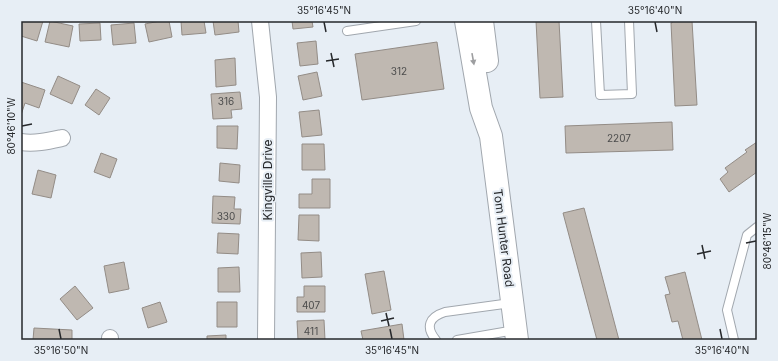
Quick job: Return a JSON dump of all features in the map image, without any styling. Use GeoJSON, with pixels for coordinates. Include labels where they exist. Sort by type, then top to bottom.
{"type":"FeatureCollection","features":[{"type":"Feature","properties":{"kind":"street","name":"Kingville Drive"},"geometry":{"type":"LineString","coordinates":[[260,21],[268,97],[266,340]]}},
{"type":"Feature","properties":{"kind":"street","name":"Tom Hunter Road"},"geometry":{"type":"LineString","coordinates":[[466,21],[481,108],[491,136],[516,335]]}},
{"type":"Feature","properties":{"kind":"street","name":"Tom Hunter Road"},"geometry":{"type":"LineString","coordinates":[[482,21],[494,109],[491,136]]}},
{"type":"Feature","properties":{"kind":"street"},"geometry":{"type":"LineString","coordinates":[[21,142],[42,143],[62,138]]}},
{"type":"Feature","properties":{"kind":"lane"},"geometry":{"type":"LineString","coordinates":[[347,31],[416,21]]}},
{"type":"Feature","properties":{"kind":"lane"},"geometry":{"type":"LineString","coordinates":[[596,21],[600,95],[632,94],[629,21]]}},
{"type":"Feature","properties":{"kind":"lane"},"geometry":{"type":"LineString","coordinates":[[734,340],[727,310],[747,235],[757,227]]}},
{"type":"Feature","properties":{"kind":"lane"},"geometry":{"type":"LineString","coordinates":[[436,340],[431,334],[429,326],[437,315],[445,312],[512,303]]}},
{"type":"Feature","properties":{"kind":"lane"},"geometry":{"type":"LineString","coordinates":[[457,340],[516,335]]}},
{"type":"Feature","properties":{"kind":"building"},"geometry":{"type":"Polygon","coordinates":[[[21,21],[43,21],[37,41],[21,36],[21,21]]]}},
{"type":"Feature","properties":{"kind":"building"},"geometry":{"type":"Polygon","coordinates":[[[50,21],[73,26],[69,47],[45,42],[50,21]]]}},
{"type":"Feature","properties":{"kind":"building"},"geometry":{"type":"Polygon","coordinates":[[[169,21],[172,37],[149,42],[145,24],[169,21]]]}},
{"type":"Feature","properties":{"kind":"building"},"geometry":{"type":"Polygon","coordinates":[[[181,21],[204,21],[206,33],[182,35],[181,21]]]}},
{"type":"Feature","properties":{"kind":"building"},"geometry":{"type":"Polygon","coordinates":[[[213,21],[238,21],[239,32],[215,35],[213,21]]]}},
{"type":"Feature","properties":{"kind":"building"},"geometry":{"type":"Polygon","coordinates":[[[292,21],[312,21],[313,27],[293,29],[292,21]]]}},
{"type":"Feature","properties":{"kind":"building"},"geometry":{"type":"Polygon","coordinates":[[[536,21],[559,21],[563,97],[540,98],[536,21]]]}},
{"type":"Feature","properties":{"kind":"building"},"geometry":{"type":"Polygon","coordinates":[[[672,21],[692,21],[697,105],[675,106],[672,21]]]}},
{"type":"Feature","properties":{"kind":"building"},"geometry":{"type":"Polygon","coordinates":[[[100,23],[101,40],[80,41],[79,24],[100,23]]]}},
{"type":"Feature","properties":{"kind":"building"},"geometry":{"type":"Polygon","coordinates":[[[134,23],[136,43],[113,45],[111,25],[134,23]]]}},
{"type":"Feature","properties":{"kind":"building"},"geometry":{"type":"Polygon","coordinates":[[[316,41],[318,64],[300,66],[297,43],[316,41]]]}},
{"type":"Feature","properties":{"kind":"building"},"geometry":{"type":"Polygon","coordinates":[[[437,42],[444,89],[362,100],[355,54],[437,42]]]}},
{"type":"Feature","properties":{"kind":"building"},"geometry":{"type":"Polygon","coordinates":[[[235,58],[236,85],[216,87],[215,60],[235,58]]]}},
{"type":"Feature","properties":{"kind":"building"},"geometry":{"type":"Polygon","coordinates":[[[317,72],[322,96],[303,100],[298,76],[317,72]]]}},
{"type":"Feature","properties":{"kind":"building"},"geometry":{"type":"Polygon","coordinates":[[[58,76],[80,86],[72,104],[50,94],[58,76]]]}},
{"type":"Feature","properties":{"kind":"building"},"geometry":{"type":"Polygon","coordinates":[[[21,82],[45,90],[39,108],[25,103],[21,115],[21,82]]]}},
{"type":"Feature","properties":{"kind":"building"},"geometry":{"type":"Polygon","coordinates":[[[96,89],[110,98],[99,115],[85,105],[96,89]]]}},
{"type":"Feature","properties":{"kind":"building"},"geometry":{"type":"Polygon","coordinates":[[[240,92],[242,109],[231,110],[232,118],[213,119],[211,94],[240,92]]]}},
{"type":"Feature","properties":{"kind":"building"},"geometry":{"type":"Polygon","coordinates":[[[319,110],[322,135],[302,137],[299,112],[319,110]]]}},
{"type":"Feature","properties":{"kind":"building"},"geometry":{"type":"Polygon","coordinates":[[[672,122],[673,150],[566,153],[565,126],[672,122]]]}},
{"type":"Feature","properties":{"kind":"building"},"geometry":{"type":"Polygon","coordinates":[[[217,126],[238,126],[237,149],[217,148],[217,126]]]}},
{"type":"Feature","properties":{"kind":"building"},"geometry":{"type":"Polygon","coordinates":[[[757,142],[757,172],[729,192],[720,179],[728,172],[725,168],[747,152],[745,150],[757,142]]]}},
{"type":"Feature","properties":{"kind":"building"},"geometry":{"type":"Polygon","coordinates":[[[302,144],[324,144],[325,170],[302,170],[302,144]]]}},
{"type":"Feature","properties":{"kind":"building"},"geometry":{"type":"Polygon","coordinates":[[[101,153],[117,159],[110,178],[94,172],[101,153]]]}},
{"type":"Feature","properties":{"kind":"building"},"geometry":{"type":"Polygon","coordinates":[[[220,163],[240,165],[239,183],[219,181],[220,163]]]}},
{"type":"Feature","properties":{"kind":"building"},"geometry":{"type":"Polygon","coordinates":[[[38,170],[56,175],[51,198],[32,194],[38,170]]]}},
{"type":"Feature","properties":{"kind":"building"},"geometry":{"type":"Polygon","coordinates":[[[312,179],[330,179],[330,208],[299,208],[299,194],[312,194],[312,179]]]}},
{"type":"Feature","properties":{"kind":"building"},"geometry":{"type":"Polygon","coordinates":[[[213,196],[235,197],[234,209],[241,209],[240,224],[212,223],[213,196]]]}},
{"type":"Feature","properties":{"kind":"building"},"geometry":{"type":"Polygon","coordinates":[[[584,208],[619,340],[597,340],[563,213],[584,208]]]}},
{"type":"Feature","properties":{"kind":"building"},"geometry":{"type":"Polygon","coordinates":[[[299,215],[319,215],[319,241],[298,240],[299,215]]]}},
{"type":"Feature","properties":{"kind":"building"},"geometry":{"type":"Polygon","coordinates":[[[218,233],[239,234],[238,254],[217,253],[218,233]]]}},
{"type":"Feature","properties":{"kind":"building"},"geometry":{"type":"Polygon","coordinates":[[[321,252],[322,277],[302,278],[301,253],[321,252]]]}},
{"type":"Feature","properties":{"kind":"building"},"geometry":{"type":"Polygon","coordinates":[[[124,262],[129,289],[109,293],[104,266],[124,262]]]}},
{"type":"Feature","properties":{"kind":"building"},"geometry":{"type":"Polygon","coordinates":[[[239,267],[240,292],[218,292],[218,268],[239,267]]]}},
{"type":"Feature","properties":{"kind":"building"},"geometry":{"type":"Polygon","coordinates":[[[384,271],[391,310],[372,314],[365,274],[384,271]]]}},
{"type":"Feature","properties":{"kind":"building"},"geometry":{"type":"Polygon","coordinates":[[[685,272],[702,340],[683,340],[678,321],[672,322],[665,295],[670,294],[665,277],[685,272]]]}},
{"type":"Feature","properties":{"kind":"building"},"geometry":{"type":"Polygon","coordinates":[[[75,286],[93,308],[77,320],[60,299],[75,286]]]}},
{"type":"Feature","properties":{"kind":"building"},"geometry":{"type":"Polygon","coordinates":[[[304,286],[325,286],[325,312],[297,312],[297,297],[304,297],[304,286]]]}},
{"type":"Feature","properties":{"kind":"building"},"geometry":{"type":"Polygon","coordinates":[[[160,302],[167,322],[148,328],[142,308],[160,302]]]}},
{"type":"Feature","properties":{"kind":"building"},"geometry":{"type":"Polygon","coordinates":[[[217,302],[237,302],[237,327],[217,327],[217,302]]]}},
{"type":"Feature","properties":{"kind":"building"},"geometry":{"type":"Polygon","coordinates":[[[324,320],[325,340],[298,340],[297,321],[324,320]]]}},
{"type":"Feature","properties":{"kind":"building"},"geometry":{"type":"Polygon","coordinates":[[[402,324],[404,340],[363,340],[361,331],[402,324]]]}},
{"type":"Feature","properties":{"kind":"building"},"geometry":{"type":"Polygon","coordinates":[[[34,328],[72,330],[72,340],[33,340],[34,328]]]}},
{"type":"Feature","properties":{"kind":"building"},"geometry":{"type":"Polygon","coordinates":[[[226,335],[226,340],[207,340],[207,336],[226,335]]]}}]}
